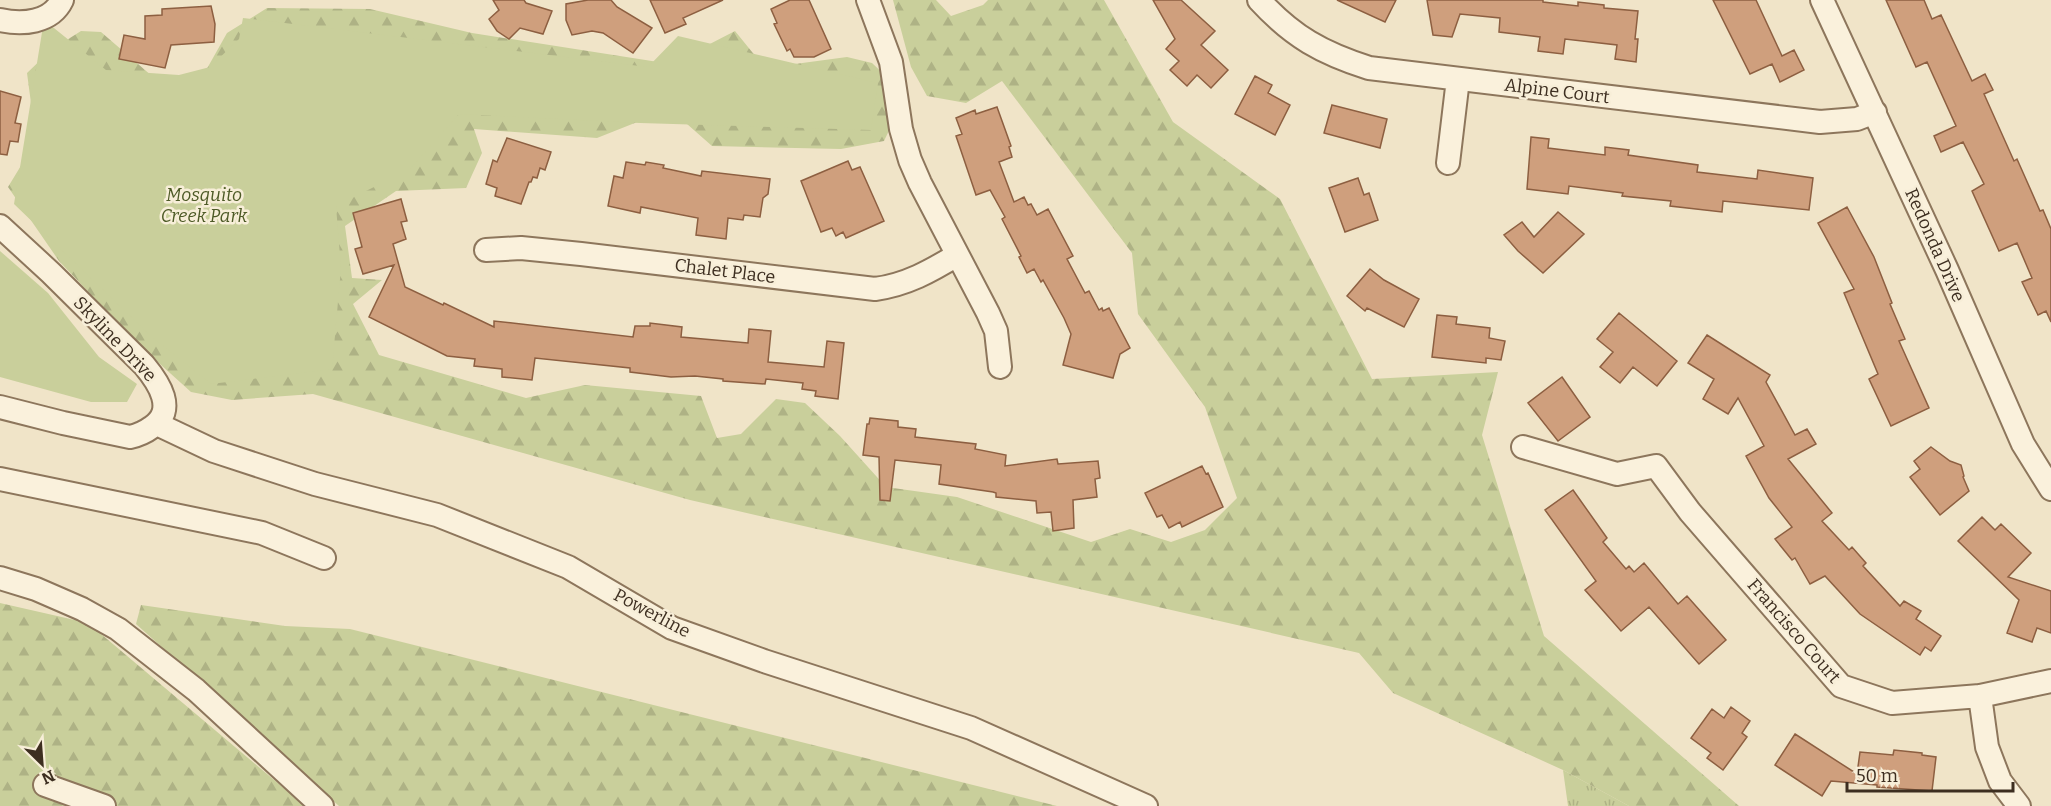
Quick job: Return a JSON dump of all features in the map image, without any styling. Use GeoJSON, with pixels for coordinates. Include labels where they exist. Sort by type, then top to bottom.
{"type":"FeatureCollection","features":[{"type":"Feature","properties":{"kind":"street"},"geometry":{"type":"LineString","coordinates":[[0,20],[27,22],[43,18],[52,12],[62,0]]}},
{"type":"Feature","properties":{"kind":"street"},"geometry":{"type":"LineString","coordinates":[[868,0],[891,62],[902,129],[910,160],[996,331],[1000,367]]}},
{"type":"Feature","properties":{"kind":"street","name":"Alpine Court"},"geometry":{"type":"LineString","coordinates":[[1259,0],[1277,19],[1322,51],[1370,68],[1820,122],[1857,120],[1875,112]]}},
{"type":"Feature","properties":{"kind":"street","name":"Redonda Drive"},"geometry":{"type":"LineString","coordinates":[[1822,0],[1947,270],[2024,444],[2051,489]]}},
{"type":"Feature","properties":{"kind":"street"},"geometry":{"type":"LineString","coordinates":[[1448,163],[1458,80]]}},
{"type":"Feature","properties":{"kind":"street","name":"Skyline Drive"},"geometry":{"type":"LineString","coordinates":[[0,226],[51,273],[155,378],[165,403],[164,414],[158,424]]}},
{"type":"Feature","properties":{"kind":"street","name":"Chalet Place"},"geometry":{"type":"LineString","coordinates":[[486,250],[521,248],[581,254],[875,290],[910,281],[957,255]]}},
{"type":"Feature","properties":{"kind":"street"},"geometry":{"type":"LineString","coordinates":[[0,407],[130,437],[141,435],[158,424]]}},
{"type":"Feature","properties":{"kind":"street","name":"Powerline"},"geometry":{"type":"LineString","coordinates":[[158,424],[214,451],[304,480],[437,515],[568,567],[672,628],[764,661],[971,728],[1146,806]]}},
{"type":"Feature","properties":{"kind":"street","name":"Francisco Court"},"geometry":{"type":"LineString","coordinates":[[1523,447],[1617,474],[1656,466],[1690,512],[1841,686],[1892,703],[1980,696],[2051,681]]}},
{"type":"Feature","properties":{"kind":"street"},"geometry":{"type":"LineString","coordinates":[[0,478],[262,533],[324,558]]}},
{"type":"Feature","properties":{"kind":"street"},"geometry":{"type":"LineString","coordinates":[[0,578],[36,589],[82,609],[118,629],[196,690],[322,806]]}},
{"type":"Feature","properties":{"kind":"street"},"geometry":{"type":"LineString","coordinates":[[1980,696],[1987,747],[2000,781],[2019,806]]}},
{"type":"Feature","properties":{"kind":"street"},"geometry":{"type":"LineString","coordinates":[[45,785],[104,806]]}},
{"type":"Feature","properties":{"kind":"green space"},"geometry":{"type":"Polygon","coordinates":[[[893,0],[936,0],[951,16],[983,5],[988,0],[1104,0],[1173,122],[1280,199],[1372,379],[1498,372],[1482,435],[1544,636],[1739,806],[1629,806],[1563,770],[1393,693],[1359,653],[690,500],[313,394],[232,400],[191,392],[140,346],[59,261],[8,187],[36,141],[27,73],[51,50],[81,31],[101,32],[160,83],[200,81],[227,33],[267,8],[370,9],[472,33],[671,64],[735,31],[765,68],[847,57],[872,63],[906,95],[884,141],[841,149],[712,146],[670,109],[597,138],[474,129],[482,153],[466,188],[396,191],[345,226],[352,278],[382,280],[353,304],[379,355],[526,398],[585,385],[701,396],[717,438],[741,434],[776,399],[805,403],[840,436],[886,487],[957,497],[1091,542],[1130,529],[1171,542],[1205,530],[1237,498],[1205,407],[1138,314],[1132,253],[1002,81],[966,103],[927,96],[911,67],[893,0]]]}},
{"type":"Feature","properties":{"kind":"green space","name":"Mosquito Creek Park"},"geometry":{"type":"Polygon","coordinates":[[[243,18],[648,67],[678,36],[878,83],[871,130],[640,123],[459,114],[410,169],[336,206],[341,268],[332,369],[211,384],[152,337],[14,204],[44,20],[106,70],[179,75],[210,67],[239,39],[243,18]]]}},
{"type":"Feature","properties":{"kind":"green space"},"geometry":{"type":"Polygon","coordinates":[[[0,251],[48,293],[99,357],[137,384],[127,402],[91,402],[0,377],[0,251]]]}},
{"type":"Feature","properties":{"kind":"green space"},"geometry":{"type":"Polygon","coordinates":[[[0,603],[88,623],[305,806],[0,806],[0,603]]]}},
{"type":"Feature","properties":{"kind":"green space"},"geometry":{"type":"Polygon","coordinates":[[[141,605],[285,626],[350,629],[1057,806],[339,806],[136,624],[141,605]]]}},
{"type":"Feature","properties":{"kind":"green space"},"geometry":{"type":"Polygon","coordinates":[[[1563,770],[1629,806],[1568,806],[1563,770]]]}},
{"type":"Feature","properties":{"kind":"building"},"geometry":{"type":"Polygon","coordinates":[[[493,0],[524,0],[526,3],[552,11],[543,34],[520,28],[509,39],[497,31],[489,19],[499,10],[493,0]]]}},
{"type":"Feature","properties":{"kind":"building"},"geometry":{"type":"Polygon","coordinates":[[[588,0],[611,0],[617,7],[652,28],[633,53],[603,33],[592,31],[572,35],[566,20],[566,4],[588,0]]]}},
{"type":"Feature","properties":{"kind":"building"},"geometry":{"type":"Polygon","coordinates":[[[650,0],[723,0],[683,18],[686,24],[665,33],[650,0]]]}},
{"type":"Feature","properties":{"kind":"building"},"geometry":{"type":"Polygon","coordinates":[[[790,0],[809,0],[831,49],[814,57],[794,57],[790,49],[787,51],[774,24],[777,23],[771,9],[790,0]]]}},
{"type":"Feature","properties":{"kind":"building"},"geometry":{"type":"Polygon","coordinates":[[[1153,0],[1181,0],[1215,31],[1201,45],[1228,70],[1211,88],[1197,75],[1187,86],[1170,70],[1179,61],[1166,49],[1175,39],[1153,0]]]}},
{"type":"Feature","properties":{"kind":"building"},"geometry":{"type":"Polygon","coordinates":[[[1337,0],[1396,0],[1385,22],[1337,0]]]}},
{"type":"Feature","properties":{"kind":"building"},"geometry":{"type":"Polygon","coordinates":[[[1427,0],[1543,0],[1543,2],[1578,6],[1578,2],[1604,5],[1604,8],[1638,11],[1635,39],[1638,39],[1636,62],[1615,59],[1617,45],[1565,39],[1563,54],[1538,51],[1540,37],[1499,32],[1500,18],[1460,14],[1452,37],[1433,35],[1427,0]]]}},
{"type":"Feature","properties":{"kind":"building"},"geometry":{"type":"Polygon","coordinates":[[[1713,0],[1756,0],[1782,56],[1794,50],[1804,70],[1780,82],[1772,64],[1750,74],[1713,0]]]}},
{"type":"Feature","properties":{"kind":"building"},"geometry":{"type":"Polygon","coordinates":[[[1886,0],[1924,0],[1932,19],[1941,15],[1972,81],[1985,74],[1993,90],[1984,94],[2014,161],[2017,159],[2040,211],[2043,210],[2051,229],[2051,322],[2046,311],[2038,315],[2022,282],[2032,278],[2017,243],[1999,251],[1972,191],[1984,184],[1963,142],[1941,152],[1934,136],[1956,126],[1927,62],[1916,67],[1886,0]]]}},
{"type":"Feature","properties":{"kind":"building"},"geometry":{"type":"Polygon","coordinates":[[[211,6],[215,24],[214,42],[171,45],[165,68],[119,59],[124,35],[145,39],[145,16],[162,15],[162,9],[211,6]]]}},
{"type":"Feature","properties":{"kind":"building"},"geometry":{"type":"Polygon","coordinates":[[[1255,76],[1272,85],[1268,93],[1290,105],[1275,135],[1235,114],[1255,76]]]}},
{"type":"Feature","properties":{"kind":"building"},"geometry":{"type":"Polygon","coordinates":[[[0,91],[21,97],[15,123],[21,124],[18,142],[10,141],[7,155],[0,154],[0,91]]]}},
{"type":"Feature","properties":{"kind":"building"},"geometry":{"type":"Polygon","coordinates":[[[1332,105],[1387,119],[1380,148],[1324,133],[1332,105]]]}},
{"type":"Feature","properties":{"kind":"building"},"geometry":{"type":"Polygon","coordinates":[[[997,107],[1011,146],[1009,147],[1012,157],[999,162],[1014,202],[1024,197],[1037,215],[1048,209],[1073,256],[1067,259],[1085,293],[1089,291],[1099,310],[1109,308],[1130,348],[1120,354],[1113,378],[1063,365],[1071,334],[1064,318],[1043,280],[1041,282],[1034,269],[1027,273],[1002,219],[1005,217],[990,190],[976,195],[956,136],[962,134],[956,118],[975,110],[976,114],[997,107]]]}},
{"type":"Feature","properties":{"kind":"building"},"geometry":{"type":"Polygon","coordinates":[[[1531,137],[1549,139],[1548,148],[1605,155],[1605,147],[1629,150],[1628,155],[1698,165],[1697,172],[1757,179],[1758,170],[1813,178],[1809,210],[1723,201],[1722,212],[1670,206],[1671,201],[1622,196],[1623,193],[1569,186],[1568,194],[1527,189],[1531,137]]]}},
{"type":"Feature","properties":{"kind":"building"},"geometry":{"type":"Polygon","coordinates":[[[507,138],[551,152],[545,170],[540,168],[537,178],[533,177],[529,182],[521,204],[495,196],[497,188],[486,184],[493,160],[497,162],[507,138]]]}},
{"type":"Feature","properties":{"kind":"building"},"geometry":{"type":"Polygon","coordinates":[[[848,161],[852,170],[860,167],[884,221],[846,238],[843,232],[836,236],[832,228],[821,232],[801,181],[848,161]]]}},
{"type":"Feature","properties":{"kind":"building"},"geometry":{"type":"Polygon","coordinates":[[[626,162],[664,165],[663,168],[701,176],[702,171],[770,179],[768,194],[763,198],[760,217],[744,215],[743,220],[728,218],[726,239],[696,235],[698,218],[641,207],[640,213],[608,206],[614,176],[623,178],[626,162]]]}},
{"type":"Feature","properties":{"kind":"building"},"geometry":{"type":"Polygon","coordinates":[[[1358,178],[1364,195],[1369,193],[1378,220],[1345,232],[1329,188],[1358,178]]]}},
{"type":"Feature","properties":{"kind":"building"},"geometry":{"type":"Polygon","coordinates":[[[401,199],[407,221],[401,222],[406,239],[393,244],[405,287],[443,305],[444,303],[494,327],[494,321],[633,337],[635,326],[650,326],[650,323],[682,327],[681,337],[748,343],[749,329],[771,331],[768,362],[824,367],[827,341],[844,343],[838,399],[815,396],[816,391],[802,389],[803,383],[766,379],[765,384],[695,376],[671,377],[630,372],[630,368],[535,358],[532,380],[502,377],[502,369],[474,366],[475,359],[447,356],[369,317],[394,265],[363,274],[355,249],[362,247],[353,213],[401,199]]]}},
{"type":"Feature","properties":{"kind":"building"},"geometry":{"type":"Polygon","coordinates":[[[1847,207],[1874,257],[1905,339],[1899,341],[1929,408],[1891,426],[1869,379],[1878,374],[1844,293],[1854,289],[1818,223],[1847,207]]]}},
{"type":"Feature","properties":{"kind":"building"},"geometry":{"type":"Polygon","coordinates":[[[1558,212],[1584,234],[1543,273],[1504,235],[1522,222],[1534,237],[1558,212]]]}},
{"type":"Feature","properties":{"kind":"building"},"geometry":{"type":"Polygon","coordinates":[[[1370,269],[1384,280],[1419,299],[1404,327],[1367,308],[1365,311],[1347,296],[1370,269]]]}},
{"type":"Feature","properties":{"kind":"building"},"geometry":{"type":"Polygon","coordinates":[[[1619,313],[1677,361],[1657,386],[1633,367],[1620,383],[1600,367],[1613,352],[1597,339],[1619,313]]]}},
{"type":"Feature","properties":{"kind":"building"},"geometry":{"type":"Polygon","coordinates":[[[1437,315],[1457,317],[1456,324],[1490,328],[1489,338],[1505,341],[1501,360],[1486,358],[1486,363],[1432,357],[1437,315]]]}},
{"type":"Feature","properties":{"kind":"building"},"geometry":{"type":"Polygon","coordinates":[[[1707,335],[1770,375],[1766,382],[1795,435],[1807,429],[1816,444],[1788,459],[1832,513],[1822,521],[1849,550],[1852,547],[1866,563],[1863,566],[1900,606],[1904,601],[1921,611],[1916,619],[1941,636],[1931,651],[1925,647],[1920,655],[1860,614],[1825,576],[1810,584],[1795,558],[1792,560],[1775,539],[1792,527],[1769,498],[1746,456],[1764,446],[1738,398],[1728,414],[1703,399],[1714,379],[1688,363],[1707,335]]]}},
{"type":"Feature","properties":{"kind":"building"},"geometry":{"type":"Polygon","coordinates":[[[1562,377],[1590,417],[1558,441],[1528,403],[1562,377]]]}},
{"type":"Feature","properties":{"kind":"building"},"geometry":{"type":"Polygon","coordinates":[[[870,418],[898,421],[898,427],[916,429],[915,437],[976,444],[975,449],[1006,455],[1005,466],[1057,459],[1058,464],[1098,461],[1100,478],[1095,479],[1097,497],[1073,500],[1074,528],[1053,531],[1051,512],[1037,513],[1036,501],[996,497],[996,493],[993,492],[939,484],[941,465],[895,460],[890,501],[880,500],[879,457],[863,455],[867,424],[870,418]]]}},
{"type":"Feature","properties":{"kind":"building"},"geometry":{"type":"Polygon","coordinates":[[[1931,447],[1950,461],[1961,465],[1969,491],[1940,515],[1910,477],[1920,469],[1914,461],[1931,447]]]}},
{"type":"Feature","properties":{"kind":"building"},"geometry":{"type":"Polygon","coordinates":[[[1202,466],[1206,474],[1208,473],[1223,507],[1182,527],[1180,522],[1169,528],[1162,515],[1157,517],[1145,493],[1202,466]]]}},
{"type":"Feature","properties":{"kind":"building"},"geometry":{"type":"Polygon","coordinates":[[[1573,490],[1607,538],[1603,542],[1626,569],[1629,566],[1634,572],[1644,563],[1678,604],[1687,596],[1726,640],[1699,664],[1649,607],[1621,631],[1585,590],[1596,581],[1545,510],[1573,490]]]}},
{"type":"Feature","properties":{"kind":"building"},"geometry":{"type":"Polygon","coordinates":[[[1982,517],[1995,530],[2001,524],[2031,553],[2008,577],[2051,591],[2051,633],[2037,628],[2032,642],[2007,633],[2019,600],[1958,541],[1982,517]]]}},
{"type":"Feature","properties":{"kind":"building"},"geometry":{"type":"Polygon","coordinates":[[[1731,707],[1750,721],[1742,733],[1747,737],[1723,770],[1707,758],[1711,753],[1691,738],[1712,709],[1724,718],[1731,707]]]}},
{"type":"Feature","properties":{"kind":"building"},"geometry":{"type":"Polygon","coordinates":[[[1795,734],[1857,774],[1860,752],[1893,755],[1894,750],[1936,757],[1932,791],[1831,781],[1822,796],[1775,765],[1795,734]]]}}]}
